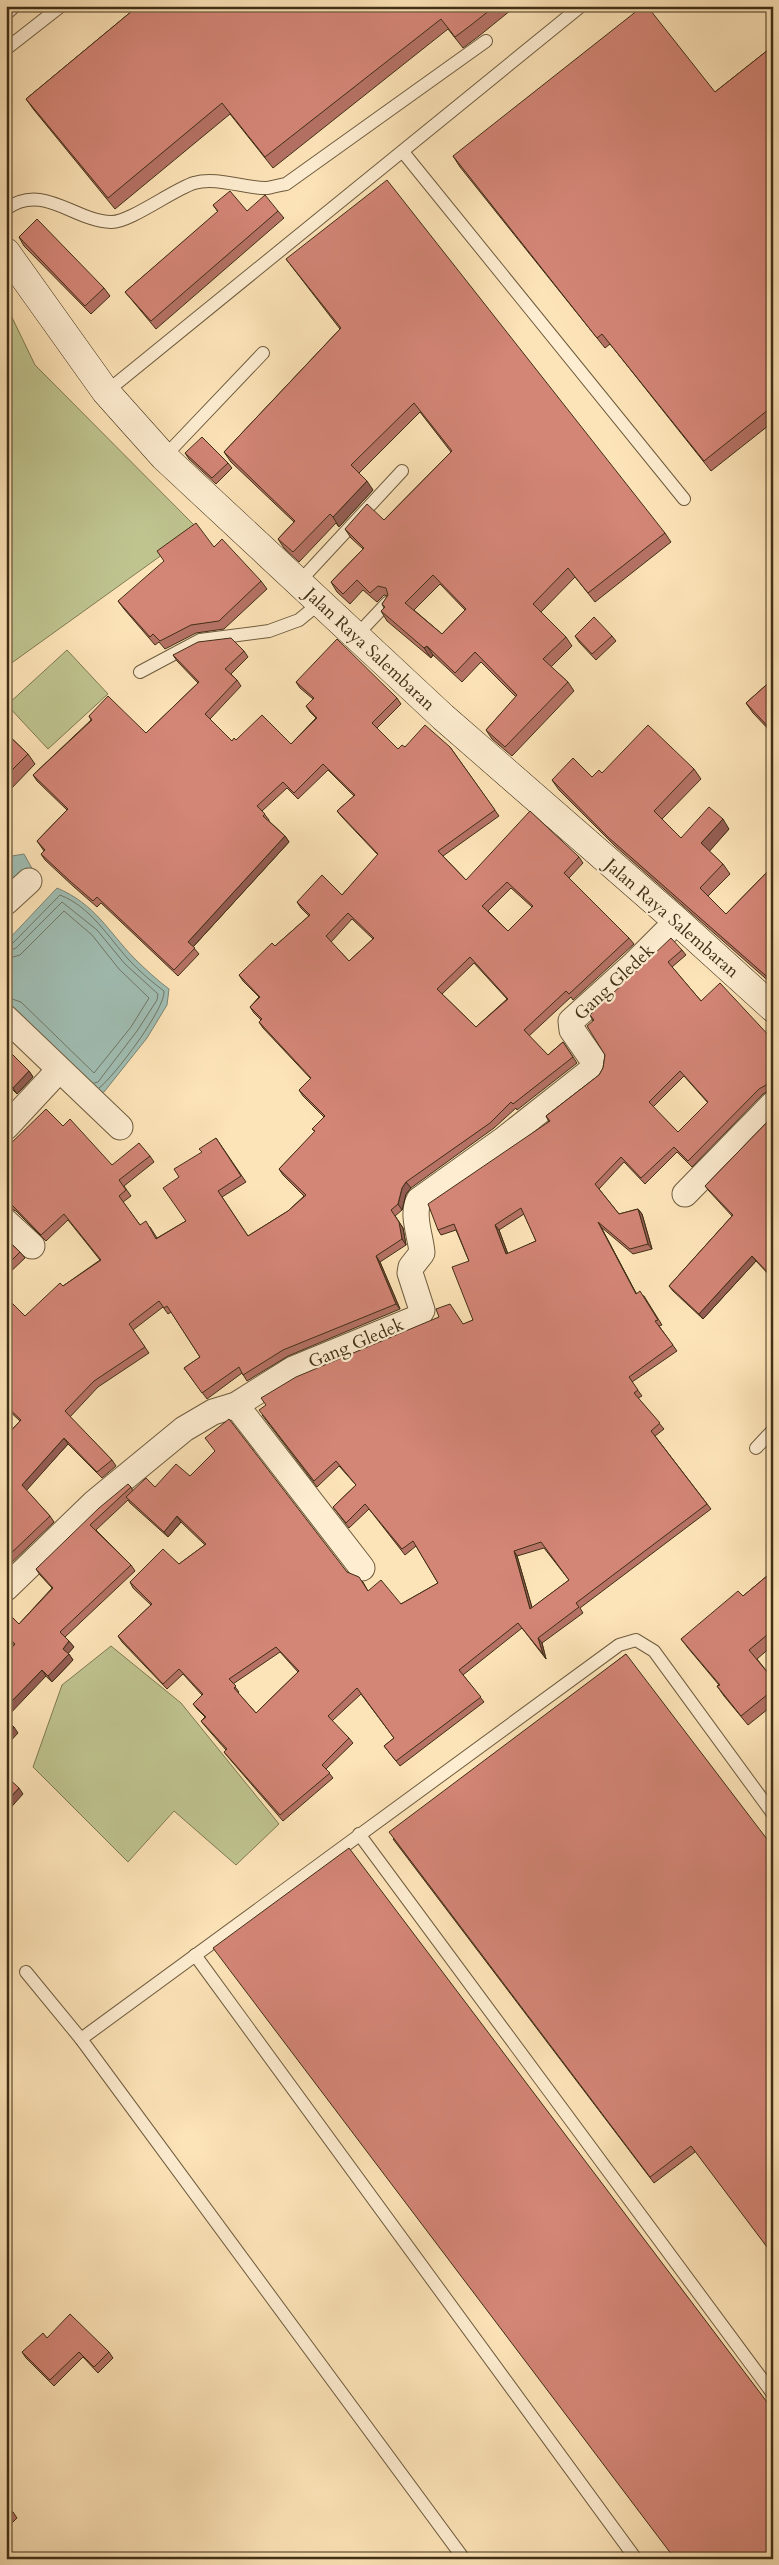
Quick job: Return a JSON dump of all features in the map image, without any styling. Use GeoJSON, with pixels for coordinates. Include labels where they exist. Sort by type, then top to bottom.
{"type":"FeatureCollection","features":[{"type":"Feature","properties":{"kind":"main road","name":"Jalan Raya Salembaran"},"geometry":{"type":"LineString","coordinates":[[6,252],[106,392],[164,456],[442,717],[677,921],[773,1008]]}},
{"type":"Feature","properties":{"kind":"street"},"geometry":{"type":"LineString","coordinates":[[6,902],[29,881]]}},
{"type":"Feature","properties":{"kind":"street","name":"Gang Gledek"},"geometry":{"type":"LineString","coordinates":[[6,1588],[94,1503],[160,1447],[214,1412],[236,1405],[293,1369],[419,1316],[422,1310],[410,1273],[411,1267],[422,1252],[416,1205],[419,1200],[503,1140],[593,1069],[595,1063],[572,1030],[571,1021],[633,966],[677,921]]}},
{"type":"Feature","properties":{"kind":"street"},"geometry":{"type":"LineString","coordinates":[[6,1018],[58,1070],[120,1127]]}},
{"type":"Feature","properties":{"kind":"street"},"geometry":{"type":"LineString","coordinates":[[6,1127],[58,1070]]}},
{"type":"Feature","properties":{"kind":"street"},"geometry":{"type":"LineString","coordinates":[[685,1194],[773,1104]]}},
{"type":"Feature","properties":{"kind":"street"},"geometry":{"type":"LineString","coordinates":[[6,1222],[32,1246]]}},
{"type":"Feature","properties":{"kind":"street"},"geometry":{"type":"LineString","coordinates":[[236,1405],[362,1568]]}},
{"type":"Feature","properties":{"kind":"lane"},"geometry":{"type":"LineString","coordinates":[[6,14],[15,6]]}},
{"type":"Feature","properties":{"kind":"lane"},"geometry":{"type":"LineString","coordinates":[[6,49],[61,6]]}},
{"type":"Feature","properties":{"kind":"lane"},"geometry":{"type":"LineString","coordinates":[[106,392],[580,6]]}},
{"type":"Feature","properties":{"kind":"lane"},"geometry":{"type":"LineString","coordinates":[[6,209],[13,204],[31,198],[47,200],[96,220],[113,222],[195,183],[238,183],[265,188],[286,184],[486,40]]}},
{"type":"Feature","properties":{"kind":"lane"},"geometry":{"type":"LineString","coordinates":[[403,152],[684,499]]}},
{"type":"Feature","properties":{"kind":"lane"},"geometry":{"type":"LineString","coordinates":[[164,456],[263,354]]}},
{"type":"Feature","properties":{"kind":"lane"},"geometry":{"type":"LineString","coordinates":[[299,582],[402,471]]}},
{"type":"Feature","properties":{"kind":"lane"},"geometry":{"type":"LineString","coordinates":[[140,672],[200,640],[269,631],[299,620],[320,602]]}},
{"type":"Feature","properties":{"kind":"lane"},"geometry":{"type":"LineString","coordinates":[[356,636],[387,603]]}},
{"type":"Feature","properties":{"kind":"lane"},"geometry":{"type":"LineString","coordinates":[[756,1448],[773,1430]]}},
{"type":"Feature","properties":{"kind":"lane"},"geometry":{"type":"LineString","coordinates":[[81,2039],[619,1645],[636,1640],[654,1651],[773,1814]]}},
{"type":"Feature","properties":{"kind":"lane"},"geometry":{"type":"LineString","coordinates":[[359,1834],[773,2394]]}},
{"type":"Feature","properties":{"kind":"lane"},"geometry":{"type":"LineString","coordinates":[[195,1955],[636,2559]]}},
{"type":"Feature","properties":{"kind":"lane"},"geometry":{"type":"LineString","coordinates":[[26,1972],[81,2039],[464,2559]]}},
{"type":"Feature","properties":{"kind":"green space"},"geometry":{"type":"Polygon","coordinates":[[[6,305],[35,365],[198,529],[6,667],[6,305]]]}},
{"type":"Feature","properties":{"kind":"green space"},"geometry":{"type":"Polygon","coordinates":[[[67,650],[108,694],[48,749],[7,705],[67,650]]]}},
{"type":"Feature","properties":{"kind":"green space"},"geometry":{"type":"Polygon","coordinates":[[[111,1646],[181,1703],[279,1824],[236,1865],[174,1811],[128,1862],[33,1767],[62,1685],[111,1646]]]}},
{"type":"Feature","properties":{"kind":"water"},"geometry":{"type":"Polygon","coordinates":[[[24,854],[34,872],[6,897],[6,857],[24,854]]]}},
{"type":"Feature","properties":{"kind":"water"},"geometry":{"type":"Polygon","coordinates":[[[57,888],[70,894],[91,910],[134,958],[169,989],[167,1005],[147,1038],[104,1092],[92,1096],[6,1014],[6,942],[57,888]]]}},
{"type":"Feature","properties":{"kind":"building"},"geometry":{"type":"Polygon","coordinates":[[[138,6],[495,6],[455,37],[441,19],[265,157],[222,103],[108,198],[26,99],[138,6]]]}},
{"type":"Feature","properties":{"kind":"building"},"geometry":{"type":"Polygon","coordinates":[[[643,6],[647,6],[715,92],[773,46],[773,406],[704,461],[602,334],[597,338],[453,156],[643,6]]]}},
{"type":"Feature","properties":{"kind":"building"},"geometry":{"type":"Polygon","coordinates":[[[387,180],[665,533],[588,593],[568,568],[533,604],[566,637],[543,659],[568,682],[505,747],[486,730],[517,695],[475,652],[455,673],[427,646],[424,648],[381,611],[385,607],[382,604],[388,595],[386,588],[378,586],[370,593],[357,580],[343,594],[331,582],[364,548],[345,529],[367,504],[384,520],[452,451],[414,403],[351,465],[367,481],[333,517],[330,514],[293,552],[278,539],[295,521],[224,452],[341,328],[286,259],[387,180]],[[433,575],[405,603],[442,634],[466,609],[433,575]]]}},
{"type":"Feature","properties":{"kind":"building"},"geometry":{"type":"Polygon","coordinates":[[[230,191],[247,211],[265,195],[278,211],[151,321],[125,292],[218,211],[213,205],[230,191]]]}},
{"type":"Feature","properties":{"kind":"building"},"geometry":{"type":"Polygon","coordinates":[[[37,219],[104,288],[85,306],[19,237],[37,219]]]}},
{"type":"Feature","properties":{"kind":"building"},"geometry":{"type":"Polygon","coordinates":[[[202,437],[228,463],[212,478],[185,453],[202,437]]]}},
{"type":"Feature","properties":{"kind":"building"},"geometry":{"type":"Polygon","coordinates":[[[196,523],[214,547],[222,539],[261,581],[219,621],[191,625],[160,641],[153,634],[150,637],[118,601],[164,561],[157,551],[196,523]]]}},
{"type":"Feature","properties":{"kind":"building"},"geometry":{"type":"Polygon","coordinates":[[[594,617],[612,636],[592,654],[575,636],[594,617]]]}},
{"type":"Feature","properties":{"kind":"building"},"geometry":{"type":"Polygon","coordinates":[[[231,638],[244,651],[225,669],[237,680],[205,714],[232,741],[234,738],[236,740],[262,715],[291,744],[317,718],[306,706],[314,698],[296,682],[337,639],[397,698],[372,723],[398,749],[402,745],[405,747],[425,725],[450,747],[495,810],[438,851],[466,880],[530,811],[579,857],[564,873],[629,938],[569,994],[566,991],[524,1030],[548,1055],[563,1042],[573,1057],[513,1104],[511,1102],[490,1123],[406,1182],[402,1188],[398,1204],[391,1210],[399,1222],[402,1239],[376,1256],[396,1304],[283,1350],[243,1375],[239,1367],[202,1393],[184,1368],[200,1357],[167,1306],[164,1308],[159,1301],[129,1324],[145,1347],[94,1381],[65,1411],[112,1460],[97,1472],[64,1438],[22,1485],[50,1516],[6,1558],[6,1436],[21,1420],[6,1406],[6,1297],[25,1316],[60,1283],[63,1286],[101,1260],[64,1214],[41,1235],[12,1205],[6,1203],[6,1148],[46,1109],[63,1126],[70,1119],[112,1165],[139,1143],[150,1156],[119,1180],[126,1190],[119,1196],[140,1225],[146,1221],[156,1239],[186,1221],[163,1188],[179,1177],[174,1169],[202,1152],[199,1149],[216,1138],[241,1176],[218,1191],[248,1236],[288,1211],[306,1195],[279,1169],[315,1131],[312,1129],[325,1116],[299,1090],[311,1078],[259,1022],[262,1019],[250,1007],[260,997],[239,975],[272,943],[275,946],[310,915],[297,902],[322,875],[342,895],[378,854],[337,811],[355,795],[323,764],[294,793],[283,782],[257,806],[265,814],[263,816],[285,836],[188,942],[195,948],[174,970],[97,897],[93,901],[41,854],[45,850],[37,841],[68,809],[33,775],[92,720],[89,716],[108,696],[146,733],[199,682],[173,655],[198,642],[231,638]],[[507,882],[482,906],[508,931],[533,906],[507,882]],[[348,913],[326,936],[349,961],[374,938],[348,913]],[[470,957],[437,989],[476,1027],[508,999],[470,957]]]}},
{"type":"Feature","properties":{"kind":"building"},"geometry":{"type":"Polygon","coordinates":[[[773,679],[773,732],[746,703],[773,679]]]}},
{"type":"Feature","properties":{"kind":"building"},"geometry":{"type":"Polygon","coordinates":[[[648,725],[694,769],[654,811],[681,838],[709,807],[723,819],[701,843],[723,864],[700,888],[726,914],[773,866],[773,982],[608,837],[552,780],[573,758],[592,777],[599,770],[602,773],[648,725]]]}},
{"type":"Feature","properties":{"kind":"building"},"geometry":{"type":"Polygon","coordinates":[[[6,733],[28,754],[6,776],[6,733]]]}},
{"type":"Feature","properties":{"kind":"building"},"geometry":{"type":"Polygon","coordinates":[[[671,938],[682,950],[668,962],[701,1001],[720,983],[773,1040],[773,1087],[766,1085],[759,1089],[688,1161],[674,1147],[641,1178],[621,1157],[595,1184],[619,1214],[638,1209],[648,1244],[630,1249],[598,1222],[636,1294],[640,1291],[658,1320],[655,1321],[673,1345],[629,1377],[638,1390],[634,1393],[660,1423],[651,1431],[707,1504],[576,1603],[579,1607],[538,1638],[543,1654],[518,1623],[459,1670],[481,1697],[396,1761],[384,1746],[394,1738],[357,1688],[328,1716],[349,1738],[322,1765],[330,1773],[280,1815],[224,1752],[227,1749],[201,1721],[206,1717],[193,1704],[203,1694],[179,1669],[163,1684],[118,1636],[152,1604],[130,1582],[163,1549],[179,1564],[206,1544],[177,1516],[164,1532],[126,1497],[146,1478],[155,1487],[176,1464],[190,1476],[215,1451],[205,1438],[229,1419],[347,1572],[359,1577],[368,1591],[381,1580],[401,1604],[438,1583],[413,1541],[402,1549],[365,1504],[346,1523],[333,1507],[356,1485],[336,1461],[314,1481],[259,1410],[266,1405],[261,1398],[296,1377],[439,1317],[436,1309],[450,1304],[463,1324],[473,1320],[452,1267],[469,1261],[454,1224],[438,1230],[428,1204],[550,1121],[546,1116],[599,1075],[603,1068],[605,1055],[587,1026],[594,1020],[590,1015],[671,938]],[[680,1071],[649,1102],[678,1132],[708,1102],[680,1071]],[[521,1208],[495,1225],[506,1254],[536,1241],[521,1208]],[[541,1542],[514,1551],[530,1609],[569,1580],[541,1542]],[[276,1647],[229,1679],[236,1686],[234,1688],[256,1713],[299,1671],[276,1647]]]}},
{"type":"Feature","properties":{"kind":"building"},"geometry":{"type":"Polygon","coordinates":[[[7,1049],[29,1071],[13,1088],[6,1082],[7,1049]]]}},
{"type":"Feature","properties":{"kind":"building"},"geometry":{"type":"Polygon","coordinates":[[[773,1116],[773,1278],[752,1256],[699,1314],[669,1286],[733,1215],[705,1186],[773,1116]]]}},
{"type":"Feature","properties":{"kind":"building"},"geometry":{"type":"Polygon","coordinates":[[[6,1239],[20,1252],[6,1266],[6,1239]]]}},
{"type":"Feature","properties":{"kind":"building"},"geometry":{"type":"Polygon","coordinates":[[[128,1484],[131,1487],[90,1525],[131,1565],[60,1632],[69,1641],[63,1649],[69,1654],[48,1676],[42,1670],[6,1707],[6,1654],[15,1644],[6,1636],[6,1611],[19,1624],[53,1588],[36,1569],[99,1508],[128,1484]]]}},
{"type":"Feature","properties":{"kind":"building"},"geometry":{"type":"Polygon","coordinates":[[[773,1571],[773,1630],[749,1650],[773,1679],[773,1690],[741,1716],[717,1686],[720,1685],[681,1639],[738,1591],[743,1596],[773,1571]]]}},
{"type":"Feature","properties":{"kind":"building"},"geometry":{"type":"Polygon","coordinates":[[[626,1654],[773,1847],[773,2255],[691,2146],[650,2177],[389,1832],[626,1654]]]}},
{"type":"Feature","properties":{"kind":"building"},"geometry":{"type":"Polygon","coordinates":[[[6,1720],[14,1727],[6,1736],[6,1720]]]}},
{"type":"Feature","properties":{"kind":"building"},"geometry":{"type":"Polygon","coordinates":[[[6,1776],[19,1788],[6,1802],[6,1776]]]}},
{"type":"Feature","properties":{"kind":"building"},"geometry":{"type":"Polygon","coordinates":[[[349,1848],[773,2410],[773,2559],[675,2559],[213,1948],[349,1848]]]}},
{"type":"Feature","properties":{"kind":"building"},"geometry":{"type":"Polygon","coordinates":[[[70,2314],[109,2352],[94,2367],[79,2352],[50,2380],[22,2352],[43,2333],[47,2338],[70,2314]]]}},
{"type":"Feature","properties":{"kind":"building"},"geometry":{"type":"Polygon","coordinates":[[[6,2505],[13,2512],[6,2519],[6,2505]]]}}]}
